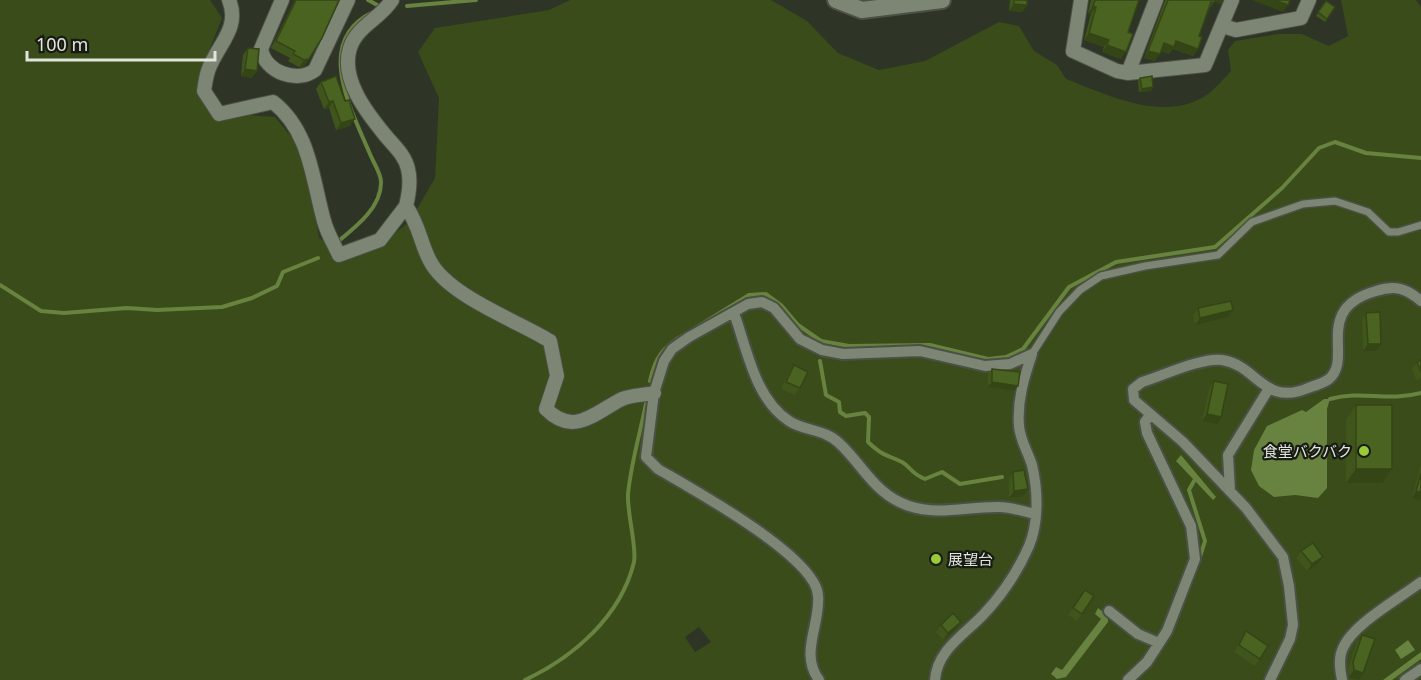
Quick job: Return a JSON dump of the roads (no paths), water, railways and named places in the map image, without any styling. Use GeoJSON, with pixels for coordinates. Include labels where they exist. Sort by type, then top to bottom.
{"type":"FeatureCollection","features":[{"type":"Feature","properties":{"kind":"street"},"geometry":{"type":"LineString","coordinates":[[229,0],[234,12],[232,27],[208,70],[204,91],[219,114],[273,102],[284,110],[309,153],[325,224],[339,255],[380,240],[406,206],[410,191],[408,169],[401,153],[365,110],[349,69],[349,50],[356,35],[383,14],[392,0]]}},
{"type":"Feature","properties":{"kind":"street"},"geometry":{"type":"LineString","coordinates":[[282,0],[261,49],[267,63],[296,78],[306,77],[315,70],[348,0]]}},
{"type":"Feature","properties":{"kind":"street"},"geometry":{"type":"LineString","coordinates":[[836,0],[862,10],[942,0]]}},
{"type":"Feature","properties":{"kind":"street"},"geometry":{"type":"LineString","coordinates":[[1080,0],[1073,51],[1117,71],[1128,73],[1205,65],[1232,0]]}},
{"type":"Feature","properties":{"kind":"street"},"geometry":{"type":"LineString","coordinates":[[1128,73],[1156,0]]}},
{"type":"Feature","properties":{"kind":"street"},"geometry":{"type":"LineString","coordinates":[[1223,26],[1236,30],[1301,18],[1308,0]]}},
{"type":"Feature","properties":{"kind":"street"},"geometry":{"type":"LineString","coordinates":[[406,206],[418,224],[430,263],[447,280],[476,301],[550,341],[557,376],[546,410],[556,420],[575,423],[624,398],[654,393]]}},
{"type":"Feature","properties":{"kind":"street"},"geometry":{"type":"LineString","coordinates":[[1270,680],[1290,639],[1293,625],[1283,557],[1246,508],[1230,491],[1183,442],[1134,400],[1133,389],[1142,382],[1206,361],[1222,360],[1239,367],[1269,390],[1285,393],[1301,391],[1329,379],[1336,368],[1341,314],[1356,299],[1393,286],[1408,290],[1421,301]]}},
{"type":"Feature","properties":{"kind":"street"},"geometry":{"type":"LineString","coordinates":[[819,680],[814,673],[810,655],[818,593],[800,564],[750,525],[658,470],[646,457],[654,393],[664,361],[672,349],[748,304],[762,302],[774,308],[800,339],[822,350],[843,354],[920,351],[985,366],[1010,364],[1032,354]]}},
{"type":"Feature","properties":{"kind":"street"},"geometry":{"type":"LineString","coordinates":[[734,313],[764,395],[773,409],[791,423],[834,439],[882,492],[908,506],[937,512],[1001,507],[1036,514]]}},
{"type":"Feature","properties":{"kind":"street"},"geometry":{"type":"LineString","coordinates":[[935,680],[945,651],[981,617],[1014,574],[1031,540],[1036,514],[1031,464],[1019,429],[1018,409],[1021,387],[1032,354]]}},
{"type":"Feature","properties":{"kind":"street"},"geometry":{"type":"LineString","coordinates":[[1230,491],[1228,455],[1269,390]]}},
{"type":"Feature","properties":{"kind":"street"},"geometry":{"type":"LineString","coordinates":[[1128,680],[1147,662],[1167,631],[1195,559],[1195,542],[1191,526],[1147,433],[1145,422],[1150,415]]}},
{"type":"Feature","properties":{"kind":"street"},"geometry":{"type":"LineString","coordinates":[[1342,680],[1339,668],[1343,648],[1361,627],[1421,582]]}},
{"type":"Feature","properties":{"kind":"street"},"geometry":{"type":"LineString","coordinates":[[1108,611],[1138,634],[1159,643]]}},
{"type":"Feature","properties":{"kind":"street"},"geometry":{"type":"LineString","coordinates":[[1405,680],[1421,669]]}},
{"type":"Feature","properties":{"kind":"lane"},"geometry":{"type":"LineString","coordinates":[[1032,354],[1059,312],[1080,290],[1101,276],[1145,266],[1218,255],[1252,222],[1304,204],[1335,201],[1368,213],[1389,232],[1398,232],[1421,225]]}},
{"type":"Feature","properties":{"kind":"waterway"},"geometry":{"type":"LineString","coordinates":[[368,0],[381,7]]}},
{"type":"Feature","properties":{"kind":"waterway"},"geometry":{"type":"LineString","coordinates":[[407,6],[476,0]]}},
{"type":"Feature","properties":{"kind":"waterway"},"geometry":{"type":"LineString","coordinates":[[335,244],[365,218],[380,192],[380,176],[347,97],[342,77],[341,58],[345,40],[355,25],[373,12]]}},
{"type":"Feature","properties":{"kind":"waterway"},"geometry":{"type":"LineString","coordinates":[[697,327],[749,295],[766,294],[781,305],[798,325],[821,341],[849,346],[930,345],[988,359],[1006,357],[1023,349],[1069,287],[1116,262],[1215,247],[1282,188],[1319,148],[1335,142],[1366,153],[1421,158]]}},
{"type":"Feature","properties":{"kind":"waterway"},"geometry":{"type":"LineString","coordinates":[[0,285],[41,311],[64,313],[127,308],[157,310],[222,307],[252,298],[277,286],[283,272],[318,258]]}},
{"type":"Feature","properties":{"kind":"waterway"},"geometry":{"type":"LineString","coordinates":[[650,381],[661,353],[685,334]]}},
{"type":"Feature","properties":{"kind":"waterway"},"geometry":{"type":"LineString","coordinates":[[820,361],[826,395],[839,402],[840,412],[846,416],[865,413],[869,417],[868,442],[881,452],[902,462],[916,475],[925,479],[942,472],[960,484],[1002,477]]}},
{"type":"Feature","properties":{"kind":"waterway"},"geometry":{"type":"LineString","coordinates":[[1330,399],[1421,393]]}},
{"type":"Feature","properties":{"kind":"waterway"},"geometry":{"type":"LineString","coordinates":[[525,680],[561,659],[593,633],[607,617],[628,582],[635,556],[629,511],[629,482],[647,399]]}},
{"type":"Feature","properties":{"kind":"waterway"},"geometry":{"type":"LineString","coordinates":[[1194,481],[1189,490],[1205,541],[1199,560]]}},
{"type":"Feature","properties":{"kind":"place","name":"食堂バクバク"},"geometry":{"type":"Point","coordinates":[1364,451]}},
{"type":"Feature","properties":{"kind":"place","name":"展望台"},"geometry":{"type":"Point","coordinates":[936,559]}}]}
